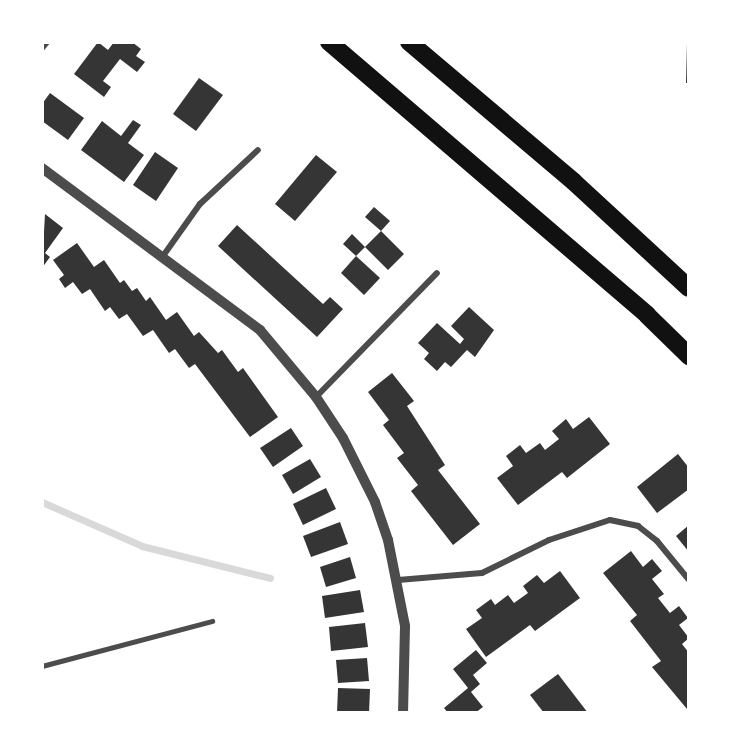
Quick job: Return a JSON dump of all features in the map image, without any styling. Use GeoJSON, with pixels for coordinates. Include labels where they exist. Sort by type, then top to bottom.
{"type":"FeatureCollection","features":[{"type":"Feature","properties":{"kind":"highway"},"geometry":{"type":"LineString","coordinates":[[329,42],[647,315],[689,356]]}},
{"type":"Feature","properties":{"kind":"highway"},"geometry":{"type":"LineString","coordinates":[[408,42],[574,182],[689,288]]}},
{"type":"Feature","properties":{"kind":"street"},"geometry":{"type":"LineString","coordinates":[[42,48],[47,42]]}},
{"type":"Feature","properties":{"kind":"street"},"geometry":{"type":"LineString","coordinates":[[163,256],[200,204],[258,150]]}},
{"type":"Feature","properties":{"kind":"street"},"geometry":{"type":"LineString","coordinates":[[42,168],[260,330],[316,397],[343,438],[375,502],[398,580],[406,646],[403,713]]}},
{"type":"Feature","properties":{"kind":"street"},"geometry":{"type":"LineString","coordinates":[[316,397],[437,273]]}},
{"type":"Feature","properties":{"kind":"street"},"geometry":{"type":"LineString","coordinates":[[398,580],[482,573],[549,540],[610,520],[638,526],[657,541],[689,580]]}},
{"type":"Feature","properties":{"kind":"lane"},"geometry":{"type":"LineString","coordinates":[[42,666],[212,621]]}},
{"type":"Feature","properties":{"kind":"building"},"geometry":{"type":"Polygon","coordinates":[[[98,42],[108,50],[114,42],[132,42],[141,49],[136,56],[145,62],[137,72],[120,59],[103,81],[111,87],[104,97],[74,74],[98,42]]]}},
{"type":"Feature","properties":{"kind":"building"},"geometry":{"type":"Polygon","coordinates":[[[687,43],[689,43],[689,83],[686,83],[687,43]]]}},
{"type":"Feature","properties":{"kind":"building"},"geometry":{"type":"Polygon","coordinates":[[[199,78],[223,95],[196,131],[173,114],[199,78]]]}},
{"type":"Feature","properties":{"kind":"building"},"geometry":{"type":"Polygon","coordinates":[[[50,93],[84,118],[68,140],[42,121],[42,104],[50,93]]]}},
{"type":"Feature","properties":{"kind":"building"},"geometry":{"type":"Polygon","coordinates":[[[133,120],[141,125],[128,143],[144,155],[124,182],[81,150],[102,121],[121,136],[133,120]]]}},
{"type":"Feature","properties":{"kind":"building"},"geometry":{"type":"Polygon","coordinates":[[[155,152],[178,168],[156,201],[133,185],[155,152]]]}},
{"type":"Feature","properties":{"kind":"building"},"geometry":{"type":"Polygon","coordinates":[[[316,155],[337,172],[295,221],[275,204],[316,155]]]}},
{"type":"Feature","properties":{"kind":"building"},"geometry":{"type":"Polygon","coordinates":[[[374,207],[390,221],[381,231],[365,217],[374,207]]]}},
{"type":"Feature","properties":{"kind":"building"},"geometry":{"type":"Polygon","coordinates":[[[45,214],[63,228],[45,253],[50,257],[42,268],[45,214]]]}},
{"type":"Feature","properties":{"kind":"building"},"geometry":{"type":"Polygon","coordinates":[[[237,225],[323,304],[330,297],[343,309],[317,337],[218,246],[237,225]]]}},
{"type":"Feature","properties":{"kind":"building"},"geometry":{"type":"Polygon","coordinates":[[[381,231],[404,254],[388,270],[365,247],[381,231]]]}},
{"type":"Feature","properties":{"kind":"building"},"geometry":{"type":"Polygon","coordinates":[[[352,234],[365,247],[356,256],[343,244],[352,234]]]}},
{"type":"Feature","properties":{"kind":"building"},"geometry":{"type":"Polygon","coordinates":[[[77,243],[94,267],[104,260],[120,283],[124,280],[132,291],[137,288],[146,301],[150,297],[166,320],[177,312],[194,336],[199,332],[218,353],[222,350],[238,372],[243,368],[278,417],[250,437],[195,364],[189,368],[175,349],[169,353],[153,330],[143,336],[127,314],[119,319],[110,307],[105,311],[90,289],[82,294],[73,282],[65,288],[59,279],[64,275],[53,260],[77,243]]]}},
{"type":"Feature","properties":{"kind":"building"},"geometry":{"type":"Polygon","coordinates":[[[356,256],[380,278],[364,295],[341,273],[356,256]]]}},
{"type":"Feature","properties":{"kind":"building"},"geometry":{"type":"Polygon","coordinates":[[[469,307],[494,330],[475,357],[467,350],[451,367],[445,362],[437,371],[424,359],[429,353],[418,343],[437,323],[460,344],[464,339],[451,326],[469,307]]]}},
{"type":"Feature","properties":{"kind":"building"},"geometry":{"type":"Polygon","coordinates":[[[392,373],[414,401],[407,406],[445,465],[438,470],[480,524],[453,545],[411,491],[418,485],[397,458],[404,453],[383,425],[389,420],[368,392],[392,373]]]}},
{"type":"Feature","properties":{"kind":"building"},"geometry":{"type":"Polygon","coordinates":[[[589,417],[610,444],[567,478],[562,472],[518,505],[497,478],[513,466],[506,456],[520,445],[526,453],[540,443],[545,450],[559,439],[552,431],[566,419],[573,429],[589,417]]]}},
{"type":"Feature","properties":{"kind":"building"},"geometry":{"type":"Polygon","coordinates":[[[291,428],[303,446],[273,467],[260,448],[291,428]]]}},
{"type":"Feature","properties":{"kind":"building"},"geometry":{"type":"Polygon","coordinates":[[[678,454],[689,468],[689,489],[657,513],[637,487],[678,454]]]}},
{"type":"Feature","properties":{"kind":"building"},"geometry":{"type":"Polygon","coordinates":[[[310,459],[321,477],[293,494],[282,475],[310,459]]]}},
{"type":"Feature","properties":{"kind":"building"},"geometry":{"type":"Polygon","coordinates":[[[326,488],[336,509],[303,525],[293,504],[326,488]]]}},
{"type":"Feature","properties":{"kind":"building"},"geometry":{"type":"Polygon","coordinates":[[[340,522],[348,544],[311,557],[303,536],[340,522]]]}},
{"type":"Feature","properties":{"kind":"building"},"geometry":{"type":"Polygon","coordinates":[[[689,525],[689,552],[676,536],[689,525]]]}},
{"type":"Feature","properties":{"kind":"building"},"geometry":{"type":"Polygon","coordinates":[[[631,551],[643,567],[652,559],[662,571],[652,579],[664,594],[658,598],[670,613],[679,606],[688,618],[679,625],[689,638],[682,644],[689,653],[687,709],[652,667],[661,661],[630,621],[637,615],[603,573],[631,551]]]}},
{"type":"Feature","properties":{"kind":"building"},"geometry":{"type":"Polygon","coordinates":[[[350,557],[356,578],[326,587],[320,567],[350,557]]]}},
{"type":"Feature","properties":{"kind":"building"},"geometry":{"type":"Polygon","coordinates":[[[560,571],[580,598],[535,631],[530,625],[486,657],[466,629],[482,618],[476,610],[491,599],[495,605],[508,595],[514,603],[528,593],[523,586],[537,575],[544,583],[560,571]]]}},
{"type":"Feature","properties":{"kind":"building"},"geometry":{"type":"Polygon","coordinates":[[[360,590],[364,612],[325,618],[322,596],[360,590]]]}},
{"type":"Feature","properties":{"kind":"building"},"geometry":{"type":"Polygon","coordinates":[[[365,623],[368,647],[331,651],[329,627],[365,623]]]}},
{"type":"Feature","properties":{"kind":"building"},"geometry":{"type":"Polygon","coordinates":[[[476,650],[487,663],[473,675],[480,684],[471,692],[483,707],[475,713],[448,713],[444,708],[468,688],[453,669],[476,650]]]}},
{"type":"Feature","properties":{"kind":"building"},"geometry":{"type":"Polygon","coordinates":[[[367,658],[369,681],[338,683],[336,660],[367,658]]]}},
{"type":"Feature","properties":{"kind":"building"},"geometry":{"type":"Polygon","coordinates":[[[558,674],[588,713],[544,713],[530,695],[558,674]]]}},
{"type":"Feature","properties":{"kind":"building"},"geometry":{"type":"Polygon","coordinates":[[[338,688],[370,689],[369,713],[337,713],[338,688]]]}},
{"type":"Feature","properties":{"kind":"waterway"},"geometry":{"type":"LineString","coordinates":[[42,502],[142,546],[270,578]]}}]}
